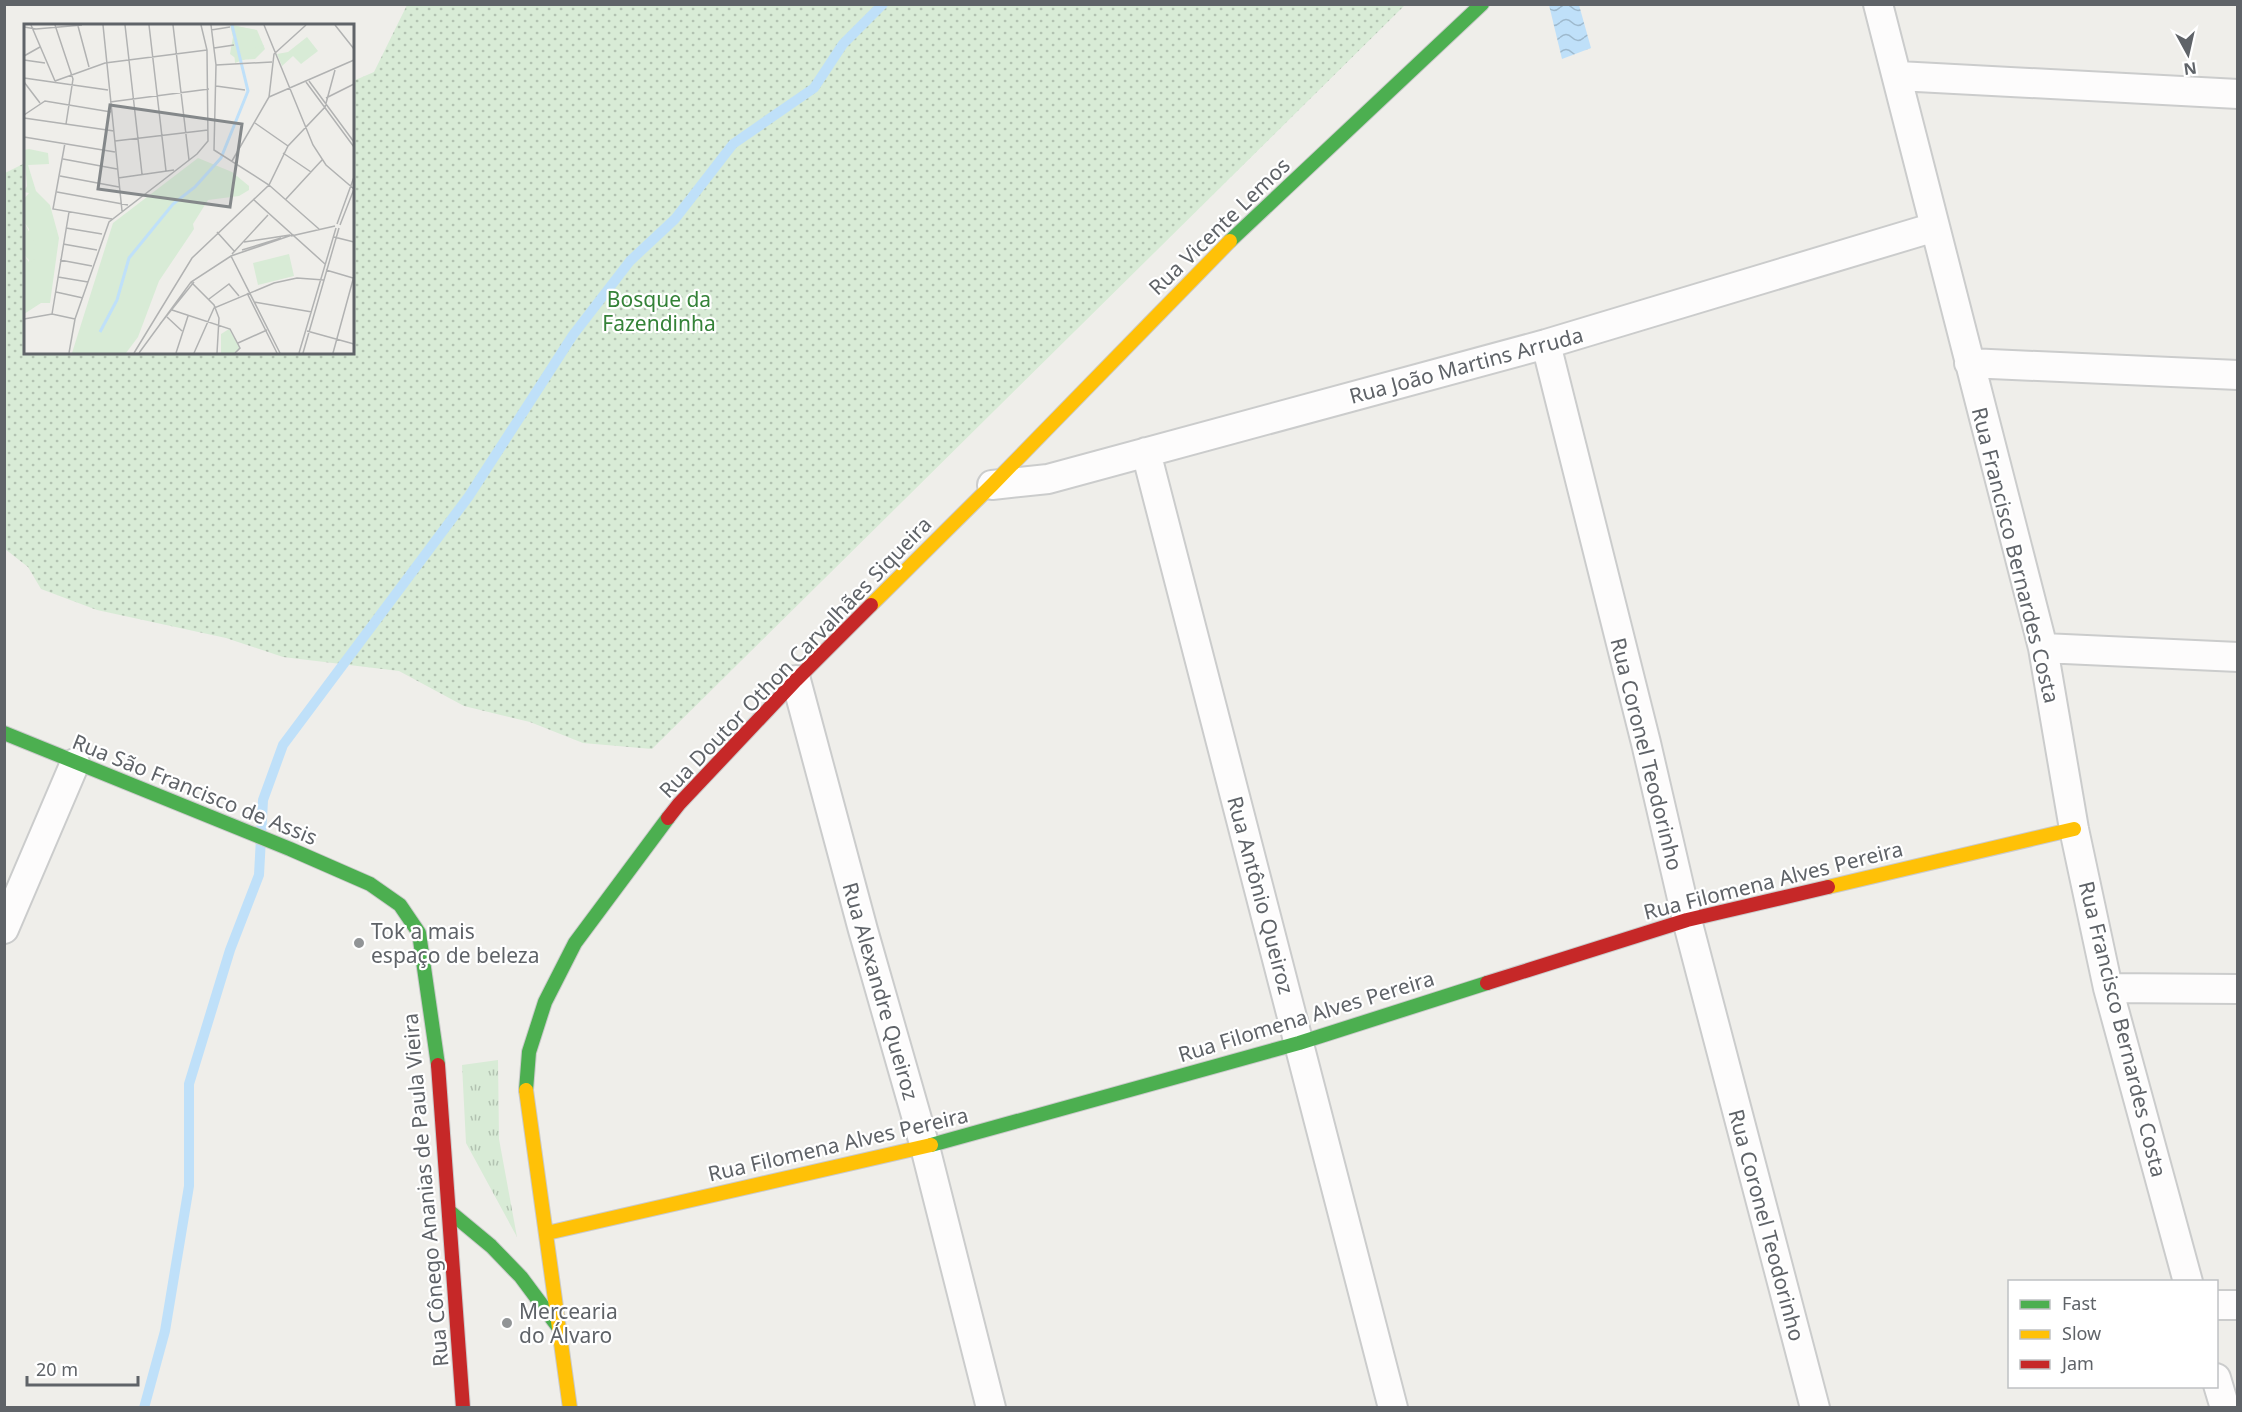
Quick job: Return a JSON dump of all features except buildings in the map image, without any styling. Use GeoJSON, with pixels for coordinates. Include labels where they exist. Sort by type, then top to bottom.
{"type":"FeatureCollection","features":[{"type":"Feature","properties":{"kind":"street","name":"Rua Vicente Lemos"},"geometry":{"type":"LineString","coordinates":[[992,485],[1229,242],[1482,4]]}},
{"type":"Feature","properties":{"kind":"street","name":"Rua Francisco Bernardes Costa"},"geometry":{"type":"LineString","coordinates":[[1878,4],[2043,648],[2074,829],[2108,988],[2188,1280]]}},
{"type":"Feature","properties":{"kind":"street"},"geometry":{"type":"LineString","coordinates":[[1898,76],[2238,94]]}},
{"type":"Feature","properties":{"kind":"street","name":"Rua João Martins Arruda"},"geometry":{"type":"LineString","coordinates":[[992,485],[1048,479],[1546,344],[1935,227]]}},
{"type":"Feature","properties":{"kind":"street","name":"Rua Coronel Teodorinho"},"geometry":{"type":"LineString","coordinates":[[1546,344],[1646,743],[1687,920],[1815,1407]]}},
{"type":"Feature","properties":{"kind":"street"},"geometry":{"type":"LineString","coordinates":[[1969,363],[2238,375]]}},
{"type":"Feature","properties":{"kind":"street","name":"Rua Antônio Queiroz"},"geometry":{"type":"LineString","coordinates":[[1146,452],[1393,1407]]}},
{"type":"Feature","properties":{"kind":"street","name":"Rua Doutor Othon Carvalhães Siqueira"},"geometry":{"type":"LineString","coordinates":[[570,1407],[526,1093],[529,1052],[545,1002],[574,943],[679,804],[796,680],[992,485]]}},
{"type":"Feature","properties":{"kind":"street"},"geometry":{"type":"LineString","coordinates":[[2043,648],[2238,657]]}},
{"type":"Feature","properties":{"kind":"street","name":"Rua Alexandre Queiroz"},"geometry":{"type":"LineString","coordinates":[[796,680],[925,1147],[991,1407]]}},
{"type":"Feature","properties":{"kind":"street","name":"Rua São Francisco de Assis"},"geometry":{"type":"LineString","coordinates":[[4,733],[290,849],[370,884]]}},
{"type":"Feature","properties":{"kind":"street"},"geometry":{"type":"LineString","coordinates":[[4,929],[75,763]]}},
{"type":"Feature","properties":{"kind":"street","name":"Rua Filomena Alves Pereira"},"geometry":{"type":"LineString","coordinates":[[547,1233],[925,1147],[1299,1043],[1687,920],[2074,829]]}},
{"type":"Feature","properties":{"kind":"street","name":"Rua Cônego Ananias de Paula Vieira"},"geometry":{"type":"LineString","coordinates":[[370,884],[400,905],[419,933],[438,1046],[463,1407]]}},
{"type":"Feature","properties":{"kind":"street"},"geometry":{"type":"LineString","coordinates":[[2108,988],[2238,988]]}},
{"type":"Feature","properties":{"kind":"street"},"geometry":{"type":"LineString","coordinates":[[450,1212],[491,1246],[521,1277],[560,1330]]}},
{"type":"Feature","properties":{"kind":"street"},"geometry":{"type":"LineString","coordinates":[[2218,1305],[2238,1305]]}},
{"type":"Feature","properties":{"kind":"street"},"geometry":{"type":"LineString","coordinates":[[2218,1382],[2225,1407]]}},
{"type":"Feature","properties":{"kind":"green space","name":"Bosque da Fazendinha"},"geometry":{"type":"Polygon","coordinates":[[[407,4],[1405,5],[652,749],[583,743],[530,722],[464,706],[399,671],[283,657],[226,638],[97,610],[41,589],[28,567],[5,549],[5,173],[24,164],[24,354],[354,354],[354,81],[374,72],[407,4]]]}},
{"type":"Feature","properties":{"kind":"green space"},"geometry":{"type":"Polygon","coordinates":[[[498,1060],[499,1139],[517,1237],[466,1143],[462,1065],[498,1060]]]}},
{"type":"Feature","properties":{"kind":"water"},"geometry":{"type":"Polygon","coordinates":[[[1549,5],[1579,5],[1591,48],[1562,59],[1549,5]]]}},
{"type":"Feature","properties":{"kind":"waterway"},"geometry":{"type":"LineString","coordinates":[[144,1408],[165,1331],[189,1186],[189,1084],[230,950],[259,875],[263,800],[283,745],[469,496],[573,335],[630,261],[675,219],[733,144],[814,88],[843,44],[883,4]]}},
{"type":"Feature","properties":{"kind":"traffic: fast"},"geometry":{"type":"LineString","coordinates":[[1230,241],[1482,4]]}},
{"type":"Feature","properties":{"kind":"traffic: fast"},"geometry":{"type":"LineString","coordinates":[[4,733],[290,849],[370,884],[400,905],[419,933],[438,1065]]}},
{"type":"Feature","properties":{"kind":"traffic: fast"},"geometry":{"type":"LineString","coordinates":[[526,1090],[529,1052],[545,1002],[575,943],[668,818]]}},
{"type":"Feature","properties":{"kind":"traffic: fast"},"geometry":{"type":"LineString","coordinates":[[931,1145],[1299,1043],[1487,983]]}},
{"type":"Feature","properties":{"kind":"traffic: fast"},"geometry":{"type":"LineString","coordinates":[[450,1212],[491,1246],[521,1277],[559,1328]]}},
{"type":"Feature","properties":{"kind":"traffic: slow"},"geometry":{"type":"LineString","coordinates":[[871,605],[992,485],[1230,241]]}},
{"type":"Feature","properties":{"kind":"traffic: slow"},"geometry":{"type":"LineString","coordinates":[[1828,887],[2074,829]]}},
{"type":"Feature","properties":{"kind":"traffic: slow"},"geometry":{"type":"LineString","coordinates":[[526,1090],[570,1408]]}},
{"type":"Feature","properties":{"kind":"traffic: slow"},"geometry":{"type":"LineString","coordinates":[[547,1233],[931,1145]]}},
{"type":"Feature","properties":{"kind":"traffic: jam"},"geometry":{"type":"LineString","coordinates":[[668,818],[796,680],[871,605]]}},
{"type":"Feature","properties":{"kind":"traffic: jam"},"geometry":{"type":"LineString","coordinates":[[1487,983],[1687,920],[1828,887]]}},
{"type":"Feature","properties":{"kind":"traffic: jam"},"geometry":{"type":"LineString","coordinates":[[438,1065],[463,1408]]}},
{"type":"Feature","properties":{"kind":"place","name":"Tok a mais espaço de beleza"},"geometry":{"type":"Point","coordinates":[359,943]}},
{"type":"Feature","properties":{"kind":"place","name":"Mercearia do Álvaro"},"geometry":{"type":"Point","coordinates":[507,1323]}}]}
